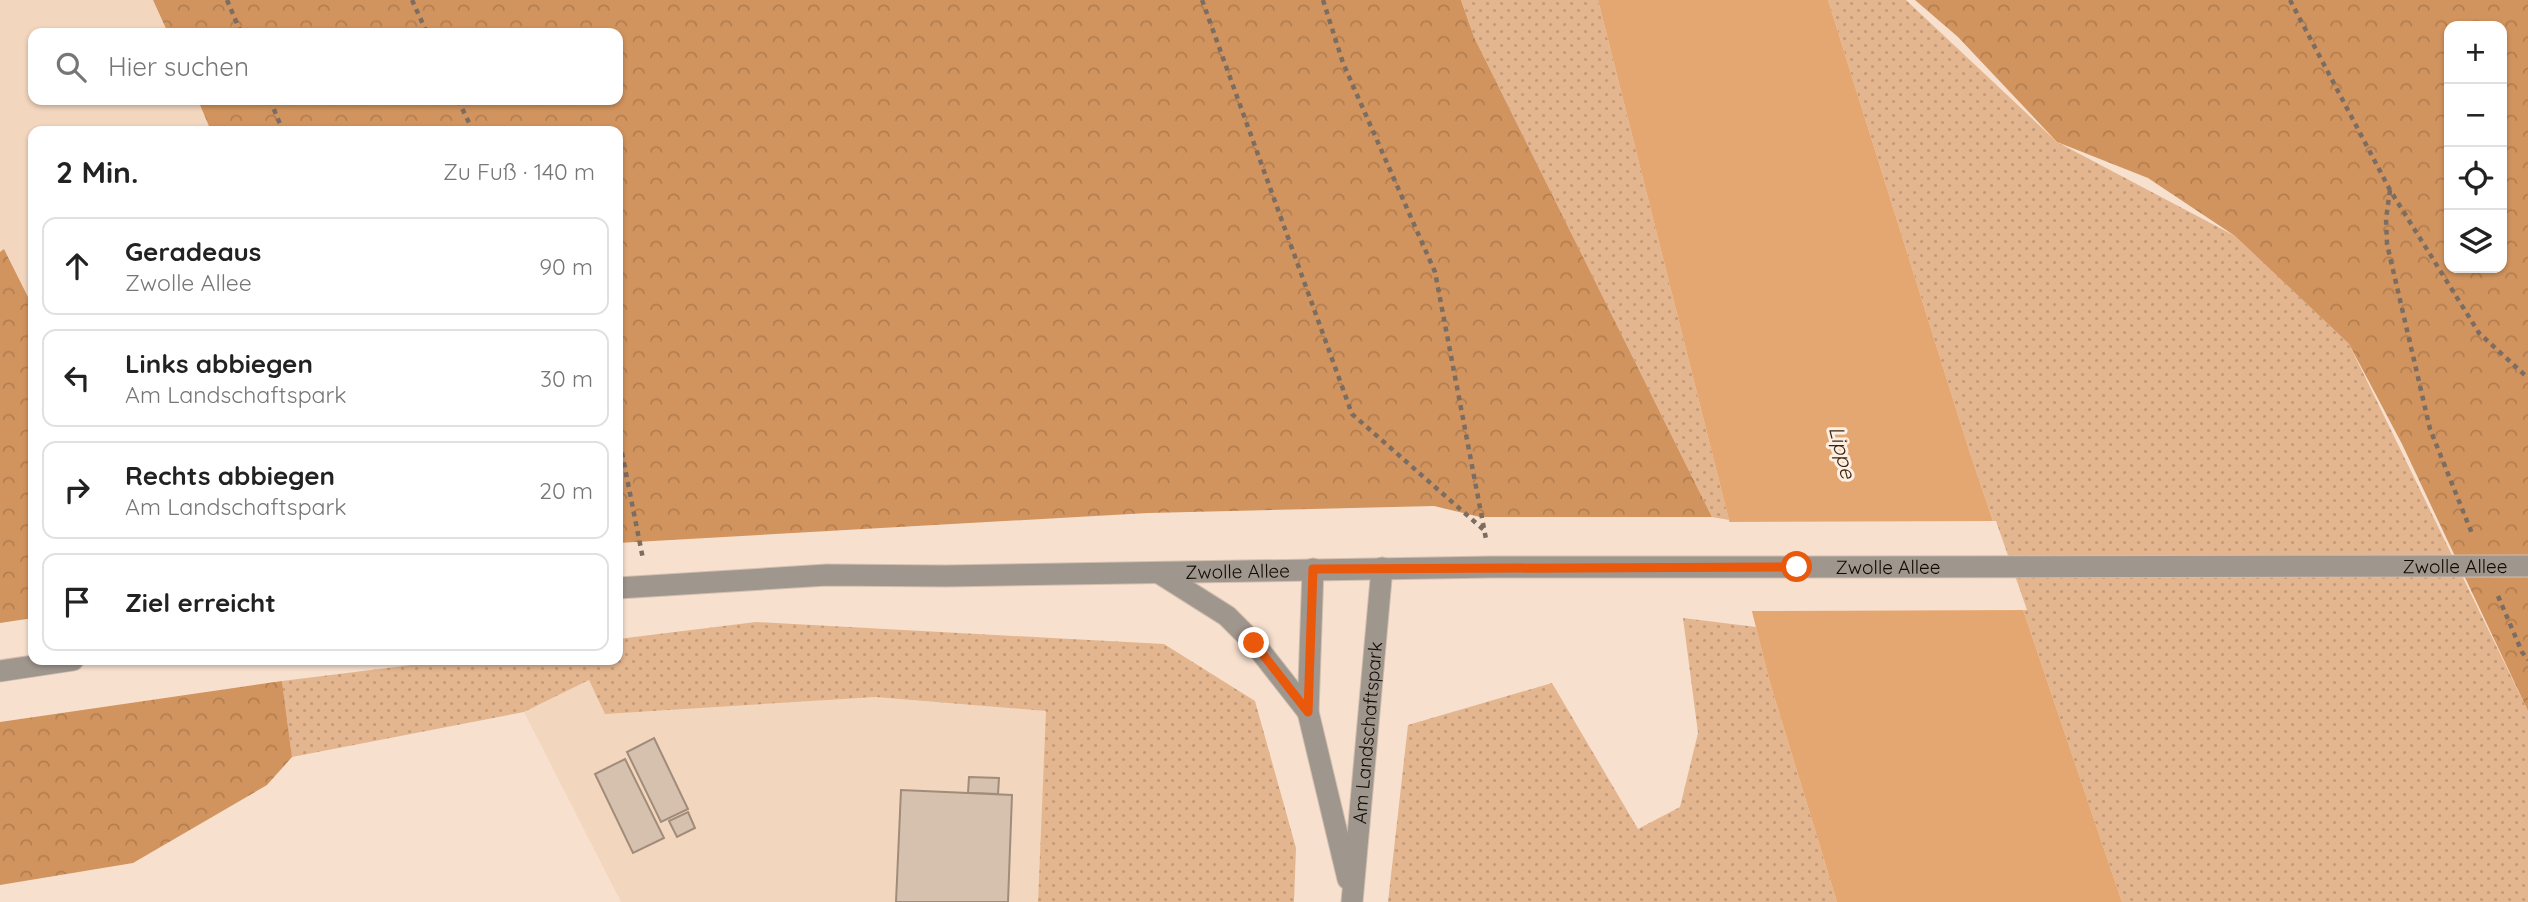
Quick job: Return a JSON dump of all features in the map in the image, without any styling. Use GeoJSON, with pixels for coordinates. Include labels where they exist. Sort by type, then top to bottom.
{"type":"FeatureCollection","features":[{"type":"Feature","properties":{"kind":"street","name":"Zwolle Allee"},"geometry":{"type":"LineString","coordinates":[[623,588],[827,575],[946,576],[1382,568],[2528,566]]}},
{"type":"Feature","properties":{"kind":"street","name":"Am Landschaftspark"},"geometry":{"type":"LineString","coordinates":[[1352,900],[1382,568]]}},
{"type":"Feature","properties":{"kind":"street","name":"Am Landschaftspark"},"geometry":{"type":"LineString","coordinates":[[1313,569],[1308,712],[1352,900]]}},
{"type":"Feature","properties":{"kind":"street","name":"Am Landschaftspark"},"geometry":{"type":"LineString","coordinates":[[1159,573],[1227,616],[1254,643],[1308,712]]}},
{"type":"Feature","properties":{"kind":"street"},"geometry":{"type":"LineString","coordinates":[[0,671],[40,665]]}},
{"type":"Feature","properties":{"kind":"path"},"geometry":{"type":"LineString","coordinates":[[227,0],[239,28]]}},
{"type":"Feature","properties":{"kind":"path"},"geometry":{"type":"LineString","coordinates":[[412,0],[425,28]]}},
{"type":"Feature","properties":{"kind":"path"},"geometry":{"type":"LineString","coordinates":[[1202,0],[1352,414],[1484,530]]}},
{"type":"Feature","properties":{"kind":"path"},"geometry":{"type":"LineString","coordinates":[[1323,0],[1343,63],[1435,272],[1492,567]]}},
{"type":"Feature","properties":{"kind":"path"},"geometry":{"type":"LineString","coordinates":[[2290,0],[2390,190],[2479,333],[2528,378]]}},
{"type":"Feature","properties":{"kind":"path"},"geometry":{"type":"LineString","coordinates":[[272,105],[281,126]]}},
{"type":"Feature","properties":{"kind":"path"},"geometry":{"type":"LineString","coordinates":[[460,105],[470,126]]}},
{"type":"Feature","properties":{"kind":"path"},"geometry":{"type":"LineString","coordinates":[[2390,190],[2386,219],[2387,244],[2430,429],[2476,545]]}},
{"type":"Feature","properties":{"kind":"path"},"geometry":{"type":"LineString","coordinates":[[623,458],[649,585]]}},
{"type":"Feature","properties":{"kind":"path"},"geometry":{"type":"LineString","coordinates":[[2497,592],[2522,652],[2528,660]]}},
{"type":"Feature","properties":{"kind":"shaded area"},"geometry":{"type":"Polygon","coordinates":[[[0,0],[153,0],[166,28],[28,28],[28,105],[200,105],[209,126],[28,126],[28,297],[5,250],[0,252],[0,0]]]}},
{"type":"Feature","properties":{"kind":"shaded area"},"geometry":{"type":"Polygon","coordinates":[[[1461,0],[1598,0],[1729,520],[1712,517],[1474,37],[1461,0]]]}},
{"type":"Feature","properties":{"kind":"shaded area"},"geometry":{"type":"Polygon","coordinates":[[[1828,0],[1906,0],[2057,142],[2235,236],[2349,344],[2528,711],[2528,902],[2122,902],[1969,450],[1828,0]]]}},
{"type":"Feature","properties":{"kind":"shaded area"},"geometry":{"type":"Polygon","coordinates":[[[1683,618],[1756,627],[1770,683],[1837,902],[1388,902],[1408,725],[1552,683],[1638,829],[1680,807],[1698,733],[1683,618]]]}},
{"type":"Feature","properties":{"kind":"shaded area"},"geometry":{"type":"Polygon","coordinates":[[[756,622],[1164,644],[1255,701],[1296,848],[1294,902],[1038,902],[1046,711],[875,697],[605,714],[589,680],[524,712],[292,757],[282,681],[412,665],[623,665],[623,638],[756,622]]]}},
{"type":"Feature","properties":{"kind":"shaded area"},"geometry":{"type":"Polygon","coordinates":[[[589,680],[875,697],[1047,711],[1038,902],[621,902],[524,712],[589,680]]]}},
{"type":"Feature","properties":{"kind":"green space"},"geometry":{"type":"Polygon","coordinates":[[[153,0],[1461,0],[1474,37],[1712,517],[1480,517],[1434,506],[1148,513],[623,543],[623,126],[209,126],[200,105],[623,105],[623,28],[166,28],[153,0]]]}},
{"type":"Feature","properties":{"kind":"green space"},"geometry":{"type":"Polygon","coordinates":[[[1915,0],[2528,0],[2528,711],[2402,444],[2349,344],[2235,236],[2148,178],[2057,142],[1958,37],[1915,0]]]}},
{"type":"Feature","properties":{"kind":"green space"},"geometry":{"type":"Polygon","coordinates":[[[4,249],[28,297],[28,619],[0,623],[0,252],[4,249]]]}},
{"type":"Feature","properties":{"kind":"green space"},"geometry":{"type":"Polygon","coordinates":[[[282,681],[292,757],[267,785],[133,863],[0,885],[0,722],[282,681]]]}},
{"type":"Feature","properties":{"kind":"water","name":"Lippe"},"geometry":{"type":"Polygon","coordinates":[[[1598,0],[1828,0],[1969,450],[2122,902],[1837,902],[1770,683],[1598,0]]]}},
{"type":"Feature","properties":{"kind":"pier"},"geometry":{"type":"Polygon","coordinates":[[[1996,521],[2027,610],[1749,611],[1726,522],[1996,521]]]}},
{"type":"Feature","properties":{"kind":"building"},"geometry":{"type":"Polygon","coordinates":[[[654,738],[688,809],[661,822],[627,752],[654,738]]]}},
{"type":"Feature","properties":{"kind":"building"},"geometry":{"type":"Polygon","coordinates":[[[625,759],[664,838],[633,853],[595,774],[625,759]]]}},
{"type":"Feature","properties":{"kind":"building"},"geometry":{"type":"Polygon","coordinates":[[[969,777],[999,778],[998,794],[968,793],[969,777]]]}},
{"type":"Feature","properties":{"kind":"building"},"geometry":{"type":"Polygon","coordinates":[[[901,790],[1012,795],[1008,902],[896,902],[901,790]]]}},
{"type":"Feature","properties":{"kind":"building"},"geometry":{"type":"Polygon","coordinates":[[[688,812],[695,828],[677,837],[669,821],[688,812]]]}},
{"type":"Feature","properties":{"kind":"route"},"geometry":{"type":"LineString","coordinates":[[1254,643],[1308,712],[1313,569],[1797,567]]}}]}
